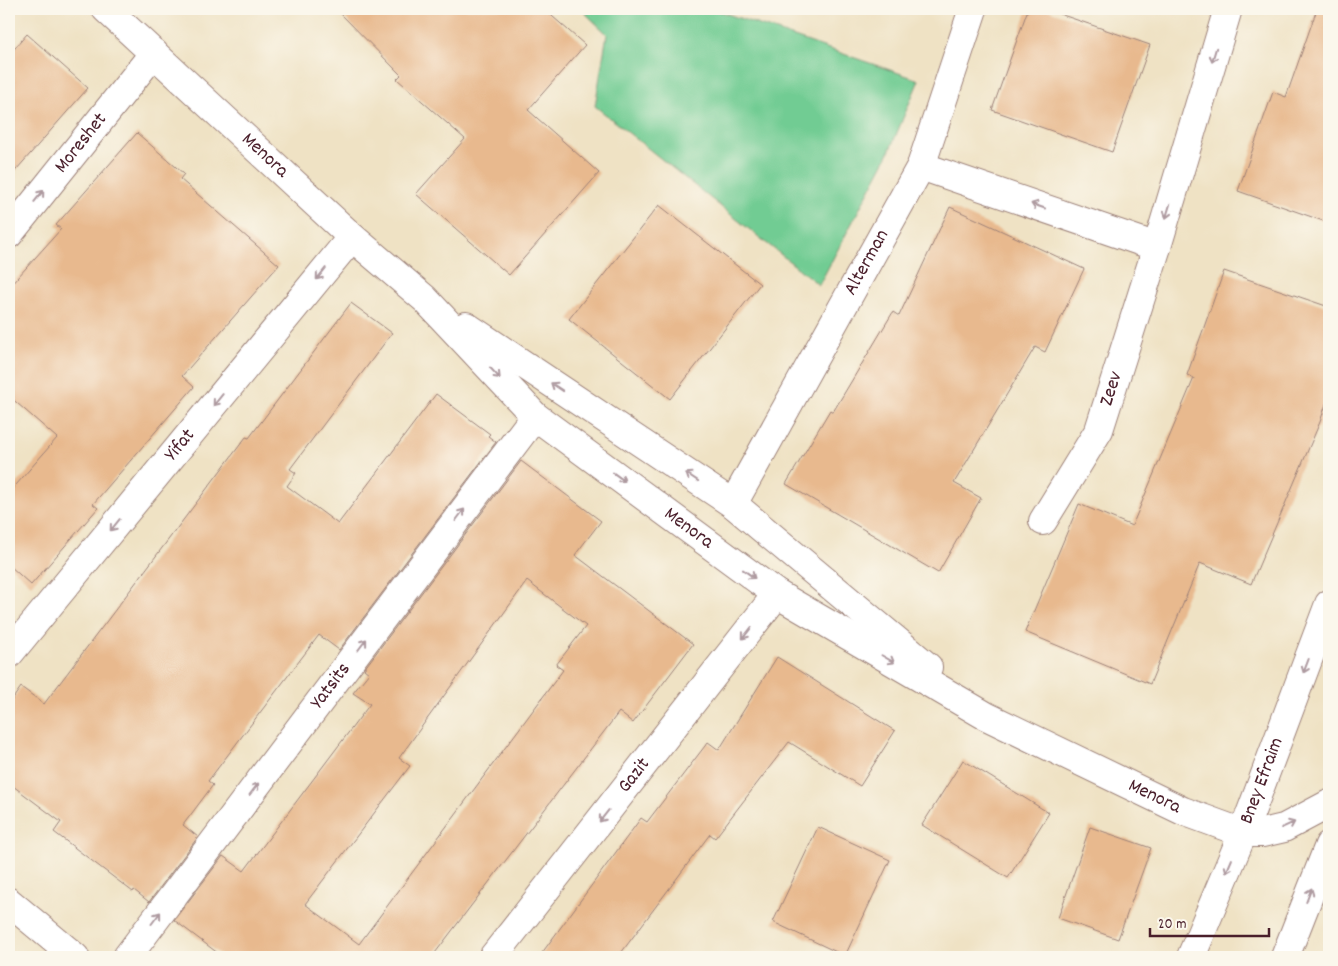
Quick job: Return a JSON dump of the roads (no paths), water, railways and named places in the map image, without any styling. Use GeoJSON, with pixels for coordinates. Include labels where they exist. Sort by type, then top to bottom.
{"type":"FeatureCollection","features":[{"type":"Feature","properties":{"kind":"street","name":"Menora"},"geometry":{"type":"LineString","coordinates":[[106,9],[352,236],[425,299],[535,416],[778,594],[986,716],[1183,811],[1243,833],[1262,833],[1284,828],[1329,804]]}},
{"type":"Feature","properties":{"kind":"street","name":"Alterman"},"geometry":{"type":"LineString","coordinates":[[733,504],[921,166],[973,9]]}},
{"type":"Feature","properties":{"kind":"street","name":"Zeev"},"geometry":{"type":"LineString","coordinates":[[1043,521],[1099,430],[1157,247],[1228,9]]}},
{"type":"Feature","properties":{"kind":"street","name":"Moreshet"},"geometry":{"type":"LineString","coordinates":[[9,234],[154,53]]}},
{"type":"Feature","properties":{"kind":"street"},"geometry":{"type":"LineString","coordinates":[[921,166],[1157,247]]}},
{"type":"Feature","properties":{"kind":"street","name":"Yifat"},"geometry":{"type":"LineString","coordinates":[[9,654],[352,236]]}},
{"type":"Feature","properties":{"kind":"street","name":"Menora"},"geometry":{"type":"LineString","coordinates":[[425,299],[733,504],[986,716]]}},
{"type":"Feature","properties":{"kind":"street","name":"Yatsits"},"geometry":{"type":"LineString","coordinates":[[127,957],[535,416]]}},
{"type":"Feature","properties":{"kind":"street","name":"Gazit"},"geometry":{"type":"LineString","coordinates":[[493,957],[778,594]]}},
{"type":"Feature","properties":{"kind":"street","name":"Bney Efraim"},"geometry":{"type":"LineString","coordinates":[[1191,957],[1243,833],[1329,604]]}},
{"type":"Feature","properties":{"kind":"street"},"geometry":{"type":"LineString","coordinates":[[1285,957],[1329,845]]}},
{"type":"Feature","properties":{"kind":"street"},"geometry":{"type":"LineString","coordinates":[[9,902],[75,957]]}}]}
